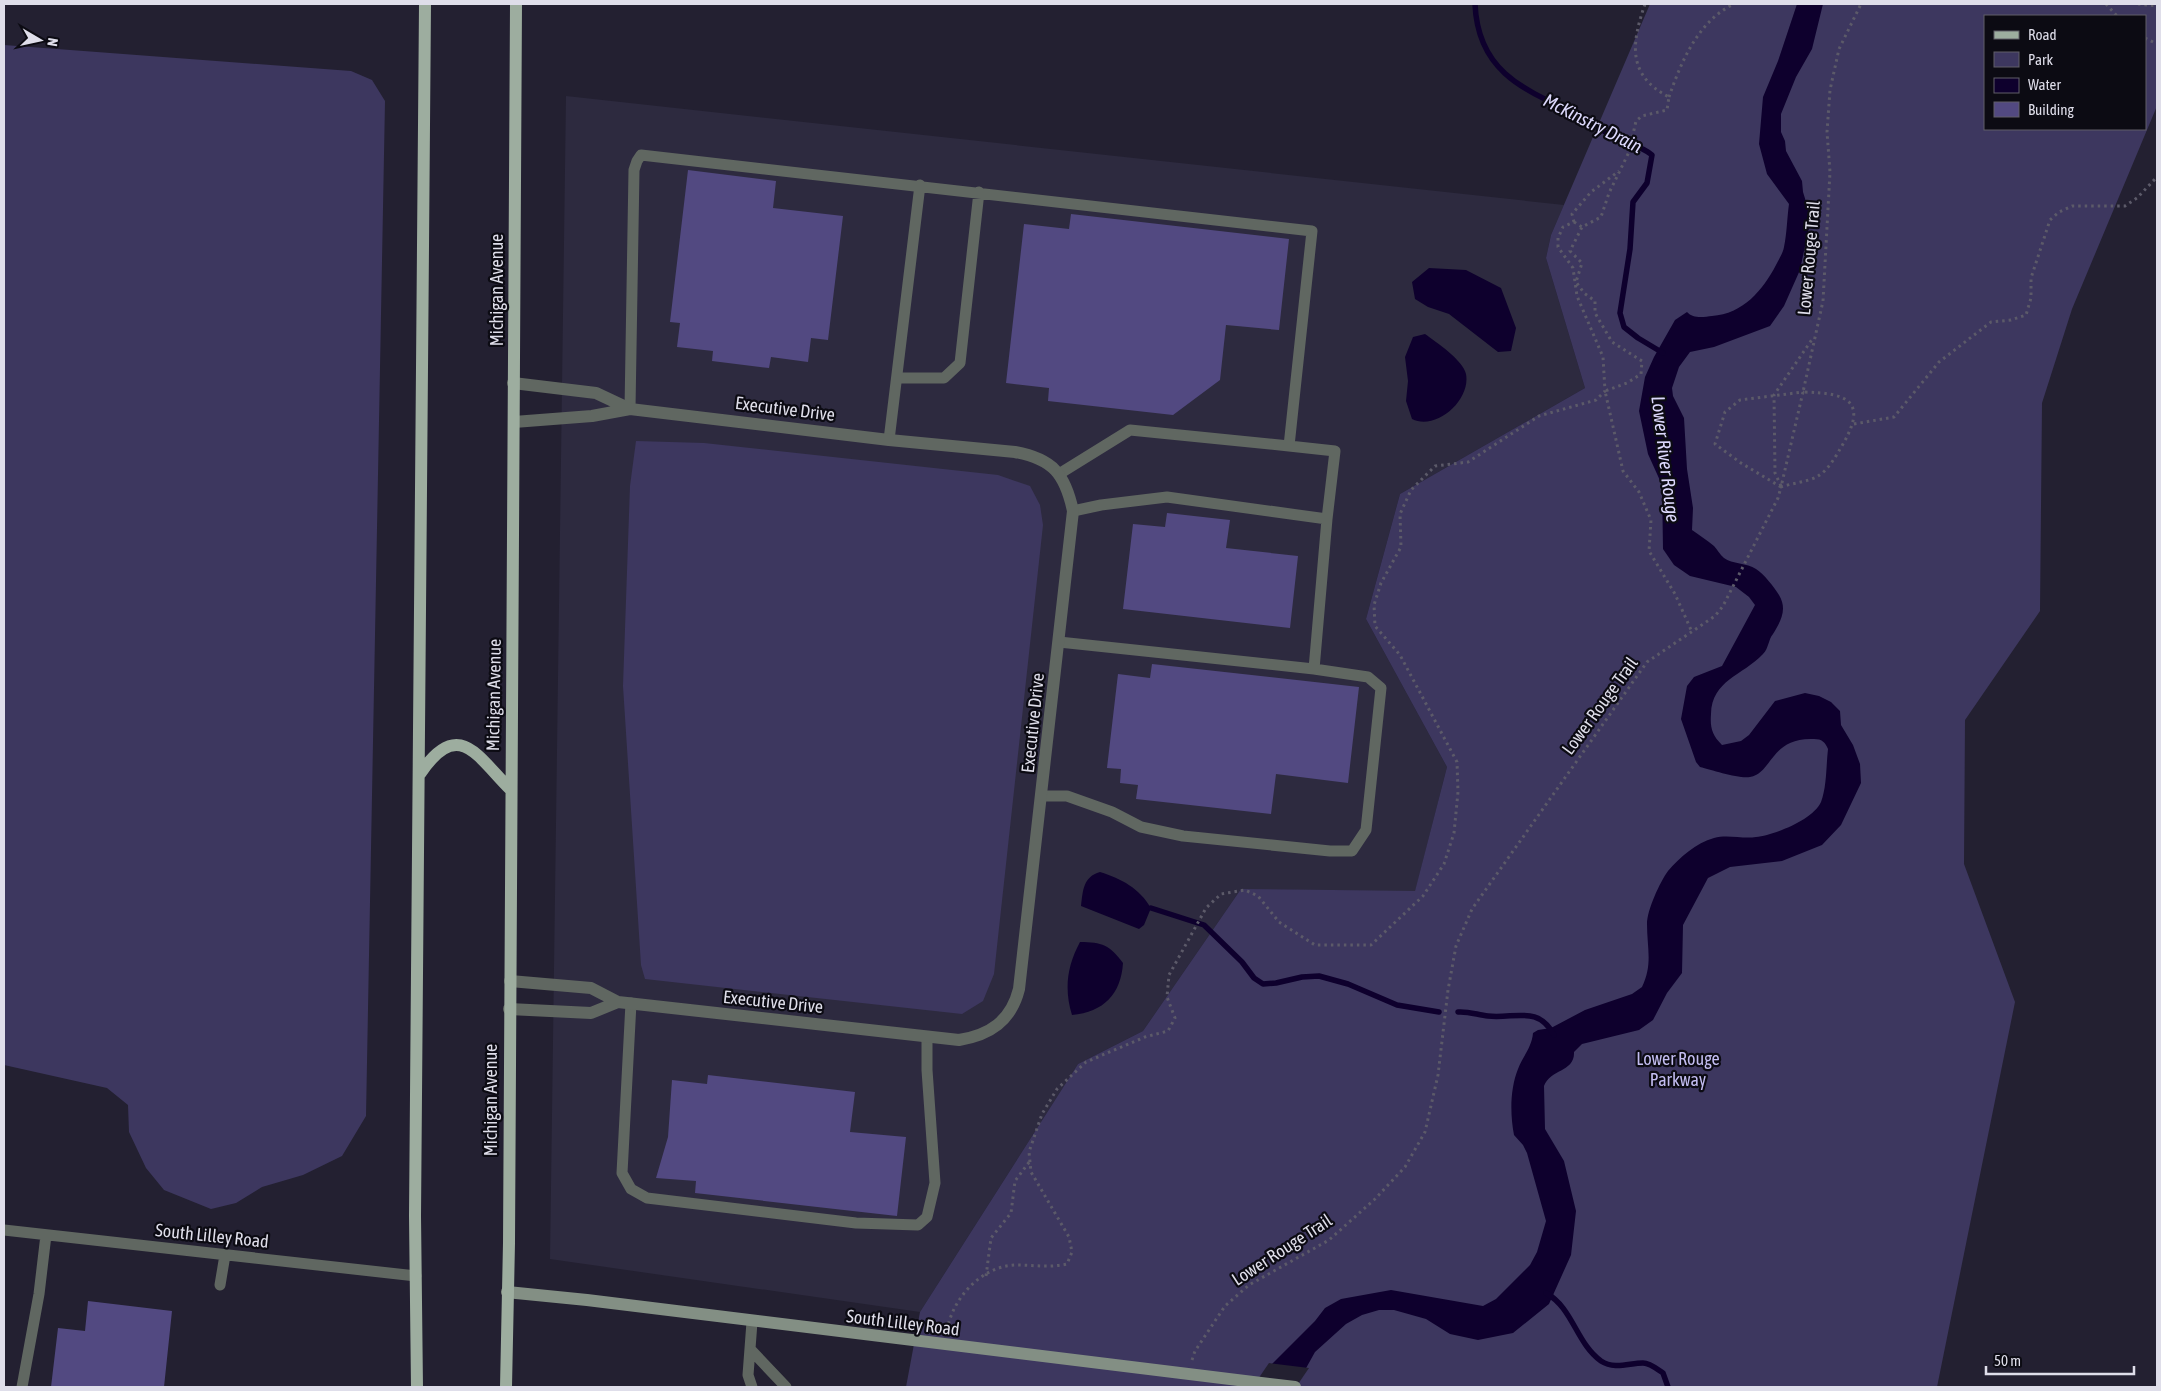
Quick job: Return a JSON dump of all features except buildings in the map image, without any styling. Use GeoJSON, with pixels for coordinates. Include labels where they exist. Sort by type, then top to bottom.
{"type":"FeatureCollection","features":[{"type":"Feature","properties":{"kind":"main road"},"geometry":{"type":"LineString","coordinates":[[417,1387],[416,1276],[425,4]]}},
{"type":"Feature","properties":{"kind":"main road","name":"Michigan Avenue"},"geometry":{"type":"LineString","coordinates":[[506,1387],[516,4]]}},
{"type":"Feature","properties":{"kind":"main road"},"geometry":{"type":"LineString","coordinates":[[420,774],[438,752],[453,745],[462,746],[481,757],[510,789]]}},
{"type":"Feature","properties":{"kind":"street","name":"Executive Drive"},"geometry":{"type":"LineString","coordinates":[[513,383],[596,393],[630,409]]}},
{"type":"Feature","properties":{"kind":"street","name":"Executive Drive"},"geometry":{"type":"LineString","coordinates":[[510,981],[591,988],[624,1003],[959,1040],[976,1037],[999,1026],[1015,1002],[1042,796],[1073,510],[1068,488],[1059,474],[1049,464],[1033,455],[630,409],[592,416],[514,422]]}},
{"type":"Feature","properties":{"kind":"street","name":"Executive Drive"},"geometry":{"type":"LineString","coordinates":[[509,1009],[592,1013],[624,1003]]}},
{"type":"Feature","properties":{"kind":"street","name":"South Lilley Road"},"geometry":{"type":"LineString","coordinates":[[507,1292],[586,1300],[752,1322],[1295,1387]]}},
{"type":"Feature","properties":{"kind":"lane"},"geometry":{"type":"LineString","coordinates":[[630,409],[634,170],[636,161],[641,155],[920,185],[1312,231],[1289,446]]}},
{"type":"Feature","properties":{"kind":"lane"},"geometry":{"type":"LineString","coordinates":[[889,440],[920,185]]}},
{"type":"Feature","properties":{"kind":"lane"},"geometry":{"type":"LineString","coordinates":[[897,378],[944,378],[960,363],[979,192]]}},
{"type":"Feature","properties":{"kind":"lane"},"geometry":{"type":"LineString","coordinates":[[1059,474],[1130,430],[1335,451],[1314,669]]}},
{"type":"Feature","properties":{"kind":"lane"},"geometry":{"type":"LineString","coordinates":[[1073,510],[1167,497],[1327,519]]}},
{"type":"Feature","properties":{"kind":"lane"},"geometry":{"type":"LineString","coordinates":[[1042,796],[1067,796],[1112,812],[1141,827],[1184,836],[1330,852],[1352,851],[1366,830],[1380,688],[1368,677],[1314,669],[1059,642]]}},
{"type":"Feature","properties":{"kind":"lane"},"geometry":{"type":"LineString","coordinates":[[624,1003],[622,1173],[631,1190],[647,1198],[856,1223],[918,1225],[927,1217],[935,1183],[927,1070],[927,1037]]}},
{"type":"Feature","properties":{"kind":"lane","name":"South Lilley Road"},"geometry":{"type":"LineString","coordinates":[[4,1230],[416,1276]]}},
{"type":"Feature","properties":{"kind":"lane"},"geometry":{"type":"LineString","coordinates":[[22,1387],[39,1294],[46,1234]]}},
{"type":"Feature","properties":{"kind":"lane"},"geometry":{"type":"LineString","coordinates":[[220,1285],[225,1255]]}},
{"type":"Feature","properties":{"kind":"lane"},"geometry":{"type":"LineString","coordinates":[[752,1322],[748,1375],[752,1387]]}},
{"type":"Feature","properties":{"kind":"lane"},"geometry":{"type":"LineString","coordinates":[[751,1350],[786,1387]]}},
{"type":"Feature","properties":{"kind":"path"},"geometry":{"type":"LineString","coordinates":[[1644,4],[1634,48],[1635,57],[1644,77],[1669,97]]}},
{"type":"Feature","properties":{"kind":"path"},"geometry":{"type":"LineString","coordinates":[[1576,282],[1582,263],[1570,251],[1582,227],[1601,217],[1609,193],[1629,152],[1636,122],[1642,116],[1667,110],[1669,97],[1682,60],[1704,28],[1726,7],[1734,4]]}},
{"type":"Feature","properties":{"kind":"path","name":"Lower Rouge Trail"},"geometry":{"type":"LineString","coordinates":[[1192,1360],[1195,1351],[1224,1306],[1250,1285],[1329,1240],[1375,1199],[1405,1167],[1425,1132],[1438,1076],[1448,990],[1456,946],[1472,909],[1647,662],[1715,616],[1723,606],[1778,498],[1823,301],[1830,172],[1827,132],[1830,90],[1839,49],[1861,4]]}},
{"type":"Feature","properties":{"kind":"path"},"geometry":{"type":"LineString","coordinates":[[2106,4],[2116,15]]}},
{"type":"Feature","properties":{"kind":"path"},"geometry":{"type":"LineString","coordinates":[[2138,4],[2157,6]]}},
{"type":"Feature","properties":{"kind":"path"},"geometry":{"type":"LineString","coordinates":[[1582,227],[1574,222],[1572,214],[1582,201],[1621,169]]}},
{"type":"Feature","properties":{"kind":"path"},"geometry":{"type":"LineString","coordinates":[[1854,424],[1894,417],[1939,362],[1990,322],[2011,320],[2026,315],[2031,298],[2031,278],[2050,220],[2059,212],[2072,206],[2125,206],[2137,198],[2157,177]]}},
{"type":"Feature","properties":{"kind":"path"},"geometry":{"type":"LineString","coordinates":[[1574,222],[1563,226],[1558,238],[1558,248],[1573,268],[1576,282],[1584,293],[1595,301],[1595,313],[1612,342],[1642,361],[1641,374],[1627,383],[1605,391],[1623,471],[1639,492],[1651,520],[1650,551],[1675,594],[1692,632]]}},
{"type":"Feature","properties":{"kind":"path"},"geometry":{"type":"LineString","coordinates":[[1781,487],[1775,473],[1774,395],[1814,335]]}},
{"type":"Feature","properties":{"kind":"path"},"geometry":{"type":"LineString","coordinates":[[1803,392],[1825,392],[1847,400],[1854,408],[1854,424],[1833,461],[1819,476],[1781,487],[1729,456],[1714,444],[1725,412],[1740,400],[1803,392]]}},
{"type":"Feature","properties":{"kind":"path"},"geometry":{"type":"LineString","coordinates":[[986,1276],[991,1238],[1011,1213],[1015,1181],[1030,1160]]}},
{"type":"Feature","properties":{"kind":"shaded area"},"geometry":{"type":"Polygon","coordinates":[[[566,96],[1564,205],[1551,235],[1546,258],[1585,388],[1400,494],[1366,619],[1447,767],[1415,892],[1241,889],[1143,1031],[1078,1064],[920,1312],[550,1259],[566,96]]]}},
{"type":"Feature","properties":{"kind":"green space","name":"Lower Rouge Parkway"},"geometry":{"type":"Polygon","coordinates":[[[1650,4],[2157,4],[2157,106],[2072,309],[2042,403],[2040,611],[1965,720],[1964,864],[2015,1002],[1937,1387],[906,1387],[920,1312],[1078,1064],[1143,1031],[1241,889],[1415,891],[1447,767],[1366,619],[1400,494],[1585,388],[1546,258],[1551,235],[1650,4]]]}},
{"type":"Feature","properties":{"kind":"green space"},"geometry":{"type":"Polygon","coordinates":[[[4,45],[351,71],[372,80],[385,101],[366,1116],[342,1156],[303,1175],[262,1187],[236,1203],[211,1209],[164,1190],[146,1168],[129,1132],[128,1105],[107,1088],[4,1065],[4,45]]]}},
{"type":"Feature","properties":{"kind":"green space"},"geometry":{"type":"Polygon","coordinates":[[[636,441],[704,443],[998,475],[1030,486],[1040,505],[1043,525],[994,974],[983,1001],[962,1014],[645,979],[641,965],[623,686],[630,486],[636,441]]]}},
{"type":"Feature","properties":{"kind":"water","name":"Lower River Rouge"},"geometry":{"type":"Polygon","coordinates":[[[1797,4],[1823,4],[1812,49],[1796,77],[1781,114],[1781,132],[1785,141],[1786,151],[1802,181],[1803,192],[1811,218],[1800,270],[1784,306],[1770,326],[1714,347],[1690,352],[1679,367],[1672,388],[1673,396],[1684,418],[1687,469],[1693,508],[1692,530],[1714,546],[1724,558],[1759,571],[1777,592],[1783,606],[1782,616],[1765,652],[1755,662],[1729,680],[1717,693],[1711,714],[1711,727],[1714,734],[1722,745],[1741,741],[1749,735],[1775,701],[1805,693],[1819,696],[1831,702],[1840,711],[1841,725],[1853,745],[1860,764],[1861,783],[1841,825],[1822,845],[1782,861],[1730,867],[1708,878],[1683,925],[1682,973],[1667,993],[1653,1020],[1639,1030],[1582,1044],[1574,1052],[1571,1063],[1547,1080],[1544,1086],[1545,1129],[1564,1161],[1576,1211],[1571,1255],[1549,1304],[1513,1333],[1478,1340],[1450,1334],[1426,1319],[1394,1310],[1379,1310],[1362,1315],[1346,1324],[1315,1352],[1305,1370],[1270,1366],[1315,1321],[1325,1308],[1341,1299],[1391,1290],[1483,1306],[1496,1299],[1530,1265],[1537,1252],[1546,1221],[1527,1153],[1514,1135],[1512,1102],[1515,1077],[1531,1043],[1533,1033],[1538,1030],[1551,1028],[1585,1010],[1632,994],[1642,987],[1649,956],[1647,924],[1652,904],[1668,871],[1689,851],[1701,843],[1714,838],[1724,836],[1756,837],[1782,830],[1810,815],[1821,802],[1828,749],[1821,740],[1800,740],[1789,744],[1780,749],[1764,769],[1750,777],[1733,776],[1700,767],[1696,762],[1681,719],[1687,686],[1694,677],[1722,666],[1755,605],[1749,597],[1736,587],[1690,576],[1674,565],[1663,549],[1662,485],[1648,454],[1639,411],[1645,377],[1675,320],[1687,312],[1695,317],[1702,317],[1723,314],[1742,306],[1765,283],[1783,252],[1789,204],[1767,174],[1759,144],[1763,97],[1778,61],[1797,4]]]}},
{"type":"Feature","properties":{"kind":"water"},"geometry":{"type":"Polygon","coordinates":[[[1429,268],[1466,270],[1501,288],[1516,328],[1511,351],[1498,352],[1449,314],[1428,307],[1415,299],[1412,282],[1429,268]]]}},
{"type":"Feature","properties":{"kind":"water"},"geometry":{"type":"Polygon","coordinates":[[[1425,334],[1460,363],[1466,374],[1466,384],[1463,394],[1450,411],[1431,421],[1421,422],[1412,419],[1406,401],[1408,381],[1405,357],[1413,337],[1425,334]]]}},
{"type":"Feature","properties":{"kind":"water"},"geometry":{"type":"Polygon","coordinates":[[[1100,872],[1129,885],[1141,895],[1151,908],[1144,925],[1139,929],[1081,906],[1083,890],[1087,881],[1094,874],[1100,872]]]}},
{"type":"Feature","properties":{"kind":"water"},"geometry":{"type":"Polygon","coordinates":[[[1080,942],[1100,944],[1109,948],[1123,963],[1122,974],[1119,984],[1109,1000],[1093,1010],[1072,1015],[1068,996],[1068,978],[1072,960],[1080,942]]]}},
{"type":"Feature","properties":{"kind":"pier"},"geometry":{"type":"Polygon","coordinates":[[[1269,1363],[1309,1368],[1296,1387],[1256,1382],[1269,1363]]]}},
{"type":"Feature","properties":{"kind":"waterway","name":"McKinstry Drain"},"geometry":{"type":"LineString","coordinates":[[1475,4],[1478,29],[1486,49],[1497,65],[1511,78],[1545,99],[1590,120],[1614,138],[1638,147],[1652,155],[1647,183],[1633,202],[1630,249],[1620,313],[1624,327],[1663,353]]}},
{"type":"Feature","properties":{"kind":"waterway"},"geometry":{"type":"LineString","coordinates":[[1151,908],[1204,925],[1242,962],[1254,978],[1263,984],[1319,976],[1348,984],[1397,1005],[1439,1012]]}},
{"type":"Feature","properties":{"kind":"waterway"},"geometry":{"type":"LineString","coordinates":[[1458,1012],[1488,1016],[1525,1015],[1541,1020],[1554,1035]]}},
{"type":"Feature","properties":{"kind":"waterway"},"geometry":{"type":"LineString","coordinates":[[1546,1293],[1562,1307],[1586,1345],[1601,1361],[1617,1366],[1648,1364],[1663,1373],[1668,1387]]}}]}
